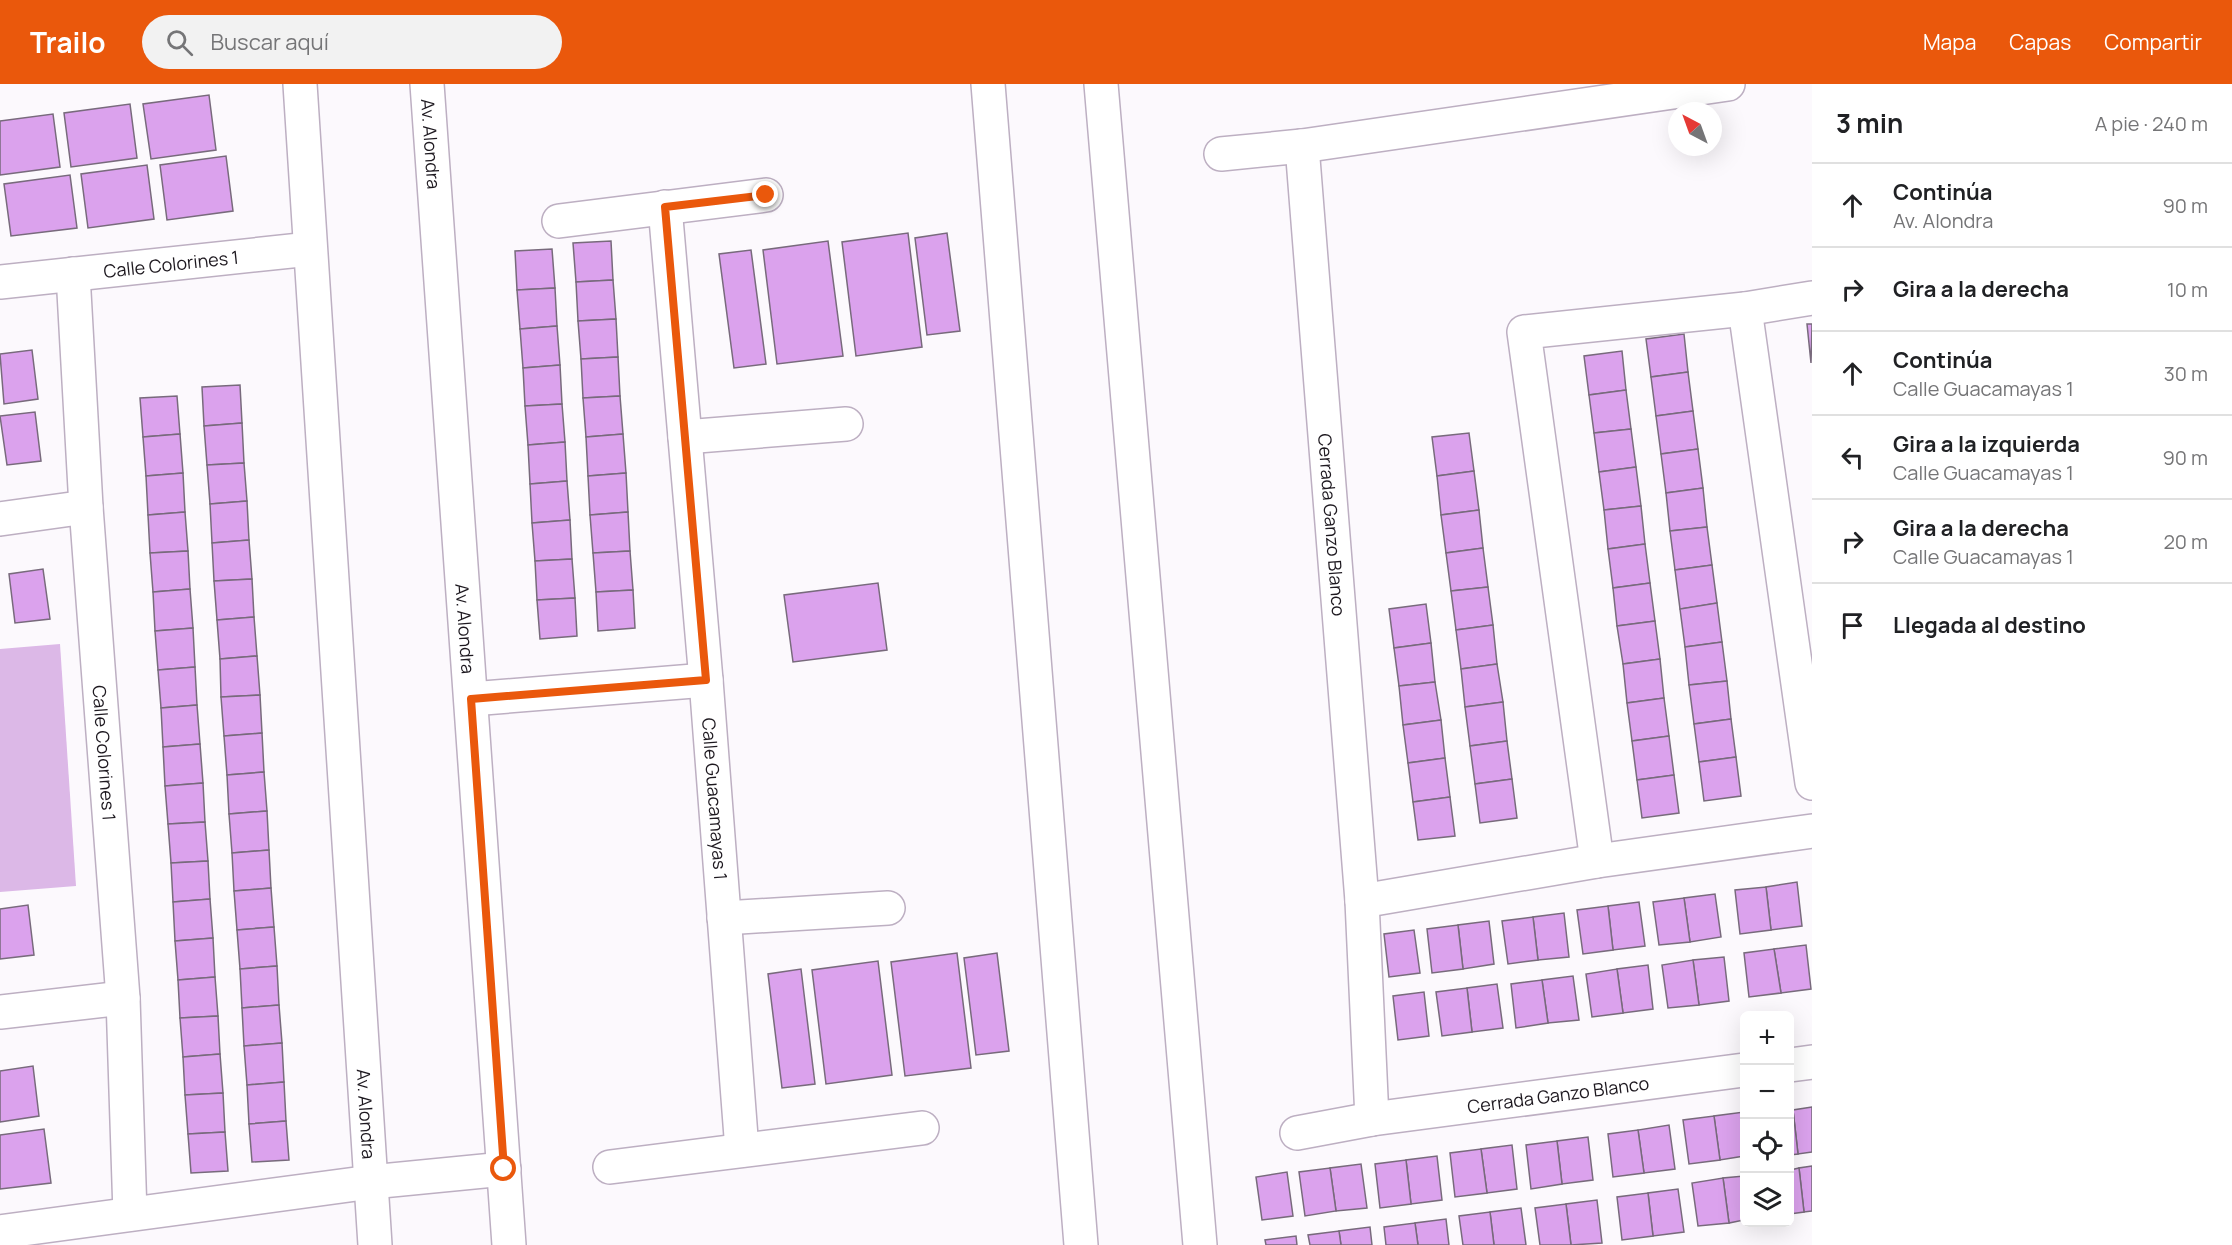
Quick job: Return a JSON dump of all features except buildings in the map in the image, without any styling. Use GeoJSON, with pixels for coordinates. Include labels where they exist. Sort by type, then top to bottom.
{"type":"FeatureCollection","features":[{"type":"Feature","properties":{"kind":"street","name":"Av. Alondra"},"geometry":{"type":"LineString","coordinates":[[300,84],[375,1245]]}},
{"type":"Feature","properties":{"kind":"street","name":"Av. Alondra"},"geometry":{"type":"LineString","coordinates":[[427,84],[509,1245]]}},
{"type":"Feature","properties":{"kind":"street"},"geometry":{"type":"LineString","coordinates":[[988,84],[1081,1245]]}},
{"type":"Feature","properties":{"kind":"street"},"geometry":{"type":"LineString","coordinates":[[1101,84],[1200,1245]]}},
{"type":"Feature","properties":{"kind":"street"},"geometry":{"type":"LineString","coordinates":[[1221,154],[1302,146],[1728,84]]}},
{"type":"Feature","properties":{"kind":"street","name":"Cerrada Ganzo Blanco"},"geometry":{"type":"LineString","coordinates":[[1302,146],[1362,901],[1372,1119]]}},
{"type":"Feature","properties":{"kind":"street"},"geometry":{"type":"LineString","coordinates":[[559,221],[766,195]]}},
{"type":"Feature","properties":{"kind":"street","name":"Calle Guacamayas 1"},"geometry":{"type":"LineString","coordinates":[[665,207],[706,680],[742,1150]]}},
{"type":"Feature","properties":{"kind":"street","name":"Calle Colorines 1"},"geometry":{"type":"LineString","coordinates":[[0,282],[310,249]]}},
{"type":"Feature","properties":{"kind":"street","name":"Calle Colorines 1"},"geometry":{"type":"LineString","coordinates":[[73,274],[86,507],[123,998],[130,1214]]}},
{"type":"Feature","properties":{"kind":"street"},"geometry":{"type":"LineString","coordinates":[[1597,861],[1524,332],[1745,309],[1812,298]]}},
{"type":"Feature","properties":{"kind":"street"},"geometry":{"type":"LineString","coordinates":[[1745,309],[1812,783]]}},
{"type":"Feature","properties":{"kind":"street"},"geometry":{"type":"LineString","coordinates":[[685,437],[846,424]]}},
{"type":"Feature","properties":{"kind":"street"},"geometry":{"type":"LineString","coordinates":[[0,519],[86,507]]}},
{"type":"Feature","properties":{"kind":"street"},"geometry":{"type":"LineString","coordinates":[[471,699],[706,680]]}},
{"type":"Feature","properties":{"kind":"street"},"geometry":{"type":"LineString","coordinates":[[1362,901],[1597,861],[1812,831]]}},
{"type":"Feature","properties":{"kind":"street"},"geometry":{"type":"LineString","coordinates":[[724,918],[888,908]]}},
{"type":"Feature","properties":{"kind":"street"},"geometry":{"type":"LineString","coordinates":[[0,1012],[123,998]]}},
{"type":"Feature","properties":{"kind":"street"},"geometry":{"type":"LineString","coordinates":[[1794,1064],[1812,1062]]}},
{"type":"Feature","properties":{"kind":"street","name":"Cerrada Ganzo Blanco"},"geometry":{"type":"LineString","coordinates":[[1297,1133],[1372,1119],[1740,1071]]}},
{"type":"Feature","properties":{"kind":"street"},"geometry":{"type":"LineString","coordinates":[[610,1167],[922,1128]]}},
{"type":"Feature","properties":{"kind":"street"},"geometry":{"type":"LineString","coordinates":[[0,1232],[321,1188],[504,1169]]}},
{"type":"Feature","properties":{"kind":"shaded area"},"geometry":{"type":"Polygon","coordinates":[[[60,644],[76,886],[0,892],[0,649],[60,644]]]}},
{"type":"Feature","properties":{"kind":"route"},"geometry":{"type":"LineString","coordinates":[[504,1169],[471,699],[706,680],[665,207],[766,195]]}}]}
